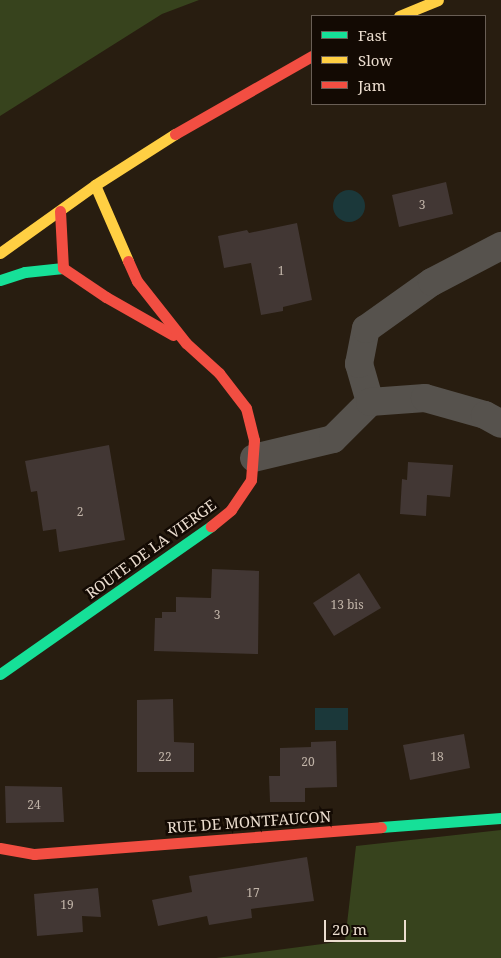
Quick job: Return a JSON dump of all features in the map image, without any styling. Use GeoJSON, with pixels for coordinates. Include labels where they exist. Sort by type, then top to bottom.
{"type":"FeatureCollection","features":[{"type":"Feature","properties":{"kind":"street"},"geometry":{"type":"LineString","coordinates":[[401,15],[438,0]]}},
{"type":"Feature","properties":{"kind":"street"},"geometry":{"type":"LineString","coordinates":[[0,253],[95,185],[226,103],[311,57]]}},
{"type":"Feature","properties":{"kind":"street"},"geometry":{"type":"LineString","coordinates":[[95,185],[137,281],[186,343]]}},
{"type":"Feature","properties":{"kind":"street"},"geometry":{"type":"LineString","coordinates":[[60,211],[63,268]]}},
{"type":"Feature","properties":{"kind":"street"},"geometry":{"type":"LineString","coordinates":[[370,402],[359,364],[366,329],[432,282],[501,246]]}},
{"type":"Feature","properties":{"kind":"street"},"geometry":{"type":"LineString","coordinates":[[0,280],[24,272],[63,268],[106,297],[186,343]]}},
{"type":"Feature","properties":{"kind":"street","name":"ROUTE DE LA VIERGE"},"geometry":{"type":"LineString","coordinates":[[0,674],[179,550],[231,510],[251,480],[254,440],[246,408],[218,373],[186,343]]}},
{"type":"Feature","properties":{"kind":"street"},"geometry":{"type":"LineString","coordinates":[[254,458],[333,439],[370,402],[425,398],[485,415],[501,424]]}},
{"type":"Feature","properties":{"kind":"street","name":"RUE DE MONTFAUCON"},"geometry":{"type":"LineString","coordinates":[[0,848],[34,854],[501,818]]}},
{"type":"Feature","properties":{"kind":"green space"},"geometry":{"type":"Polygon","coordinates":[[[0,0],[199,0],[162,14],[0,116],[0,0]]]}},
{"type":"Feature","properties":{"kind":"green space"},"geometry":{"type":"Polygon","coordinates":[[[501,830],[501,958],[216,958],[345,941],[356,846],[501,830]]]}},
{"type":"Feature","properties":{"kind":"water"},"geometry":{"type":"Polygon","coordinates":[[[349,190],[355,191],[360,195],[364,200],[364,212],[360,217],[355,221],[349,222],[343,221],[338,217],[334,212],[333,206],[334,200],[338,195],[343,191],[349,190]]]}},
{"type":"Feature","properties":{"kind":"water"},"geometry":{"type":"Polygon","coordinates":[[[315,708],[348,708],[348,730],[315,730],[315,708]]]}},
{"type":"Feature","properties":{"kind":"building"},"geometry":{"type":"Polygon","coordinates":[[[446,182],[453,214],[399,227],[392,195],[446,182]]]}},
{"type":"Feature","properties":{"kind":"building"},"geometry":{"type":"Polygon","coordinates":[[[297,223],[312,300],[283,307],[283,311],[261,315],[251,263],[224,268],[218,236],[247,230],[249,233],[297,223]]]}},
{"type":"Feature","properties":{"kind":"building"},"geometry":{"type":"Polygon","coordinates":[[[109,445],[125,540],[59,552],[56,529],[43,531],[37,491],[31,492],[25,461],[109,445]]]}},
{"type":"Feature","properties":{"kind":"building"},"geometry":{"type":"Polygon","coordinates":[[[408,462],[453,465],[450,497],[427,495],[426,516],[400,514],[402,479],[407,480],[408,462]]]}},
{"type":"Feature","properties":{"kind":"building"},"geometry":{"type":"Polygon","coordinates":[[[212,569],[259,571],[258,654],[154,651],[155,618],[162,618],[162,612],[176,612],[176,597],[211,598],[212,569]]]}},
{"type":"Feature","properties":{"kind":"building"},"geometry":{"type":"Polygon","coordinates":[[[359,573],[381,608],[334,636],[313,603],[359,573]]]}},
{"type":"Feature","properties":{"kind":"building"},"geometry":{"type":"Polygon","coordinates":[[[173,699],[174,742],[194,743],[194,772],[137,772],[137,700],[173,699]]]}},
{"type":"Feature","properties":{"kind":"building"},"geometry":{"type":"Polygon","coordinates":[[[464,734],[470,768],[410,780],[403,745],[464,734]]]}},
{"type":"Feature","properties":{"kind":"building"},"geometry":{"type":"Polygon","coordinates":[[[336,741],[337,787],[305,788],[305,802],[270,802],[269,776],[280,776],[280,748],[311,747],[311,742],[336,741]]]}},
{"type":"Feature","properties":{"kind":"building"},"geometry":{"type":"Polygon","coordinates":[[[5,786],[62,787],[64,822],[6,823],[5,786]]]}},
{"type":"Feature","properties":{"kind":"building"},"geometry":{"type":"Polygon","coordinates":[[[307,857],[314,901],[251,909],[252,918],[209,925],[207,916],[158,926],[152,900],[192,892],[189,876],[307,857]]]}},
{"type":"Feature","properties":{"kind":"building"},"geometry":{"type":"Polygon","coordinates":[[[98,888],[101,917],[82,916],[83,932],[37,936],[34,894],[98,888]]]}},
{"type":"Feature","properties":{"kind":"traffic: fast"},"geometry":{"type":"LineString","coordinates":[[0,280],[25,272],[63,268]]}},
{"type":"Feature","properties":{"kind":"traffic: fast"},"geometry":{"type":"LineString","coordinates":[[0,674],[211,526]]}},
{"type":"Feature","properties":{"kind":"traffic: fast"},"geometry":{"type":"LineString","coordinates":[[381,827],[501,818]]}},
{"type":"Feature","properties":{"kind":"traffic: slow"},"geometry":{"type":"LineString","coordinates":[[401,15],[438,0]]}},
{"type":"Feature","properties":{"kind":"traffic: slow"},"geometry":{"type":"LineString","coordinates":[[0,253],[95,185],[175,134]]}},
{"type":"Feature","properties":{"kind":"traffic: slow"},"geometry":{"type":"LineString","coordinates":[[95,185],[128,261]]}},
{"type":"Feature","properties":{"kind":"traffic: jam"},"geometry":{"type":"LineString","coordinates":[[175,134],[311,57]]}},
{"type":"Feature","properties":{"kind":"traffic: jam"},"geometry":{"type":"LineString","coordinates":[[60,211],[63,268],[106,297],[173,335]]}},
{"type":"Feature","properties":{"kind":"traffic: jam"},"geometry":{"type":"LineString","coordinates":[[128,261],[137,281],[186,343],[219,373],[246,408],[254,440],[251,480],[231,510],[211,526]]}},
{"type":"Feature","properties":{"kind":"traffic: jam"},"geometry":{"type":"LineString","coordinates":[[0,848],[34,854],[381,827]]}}]}
